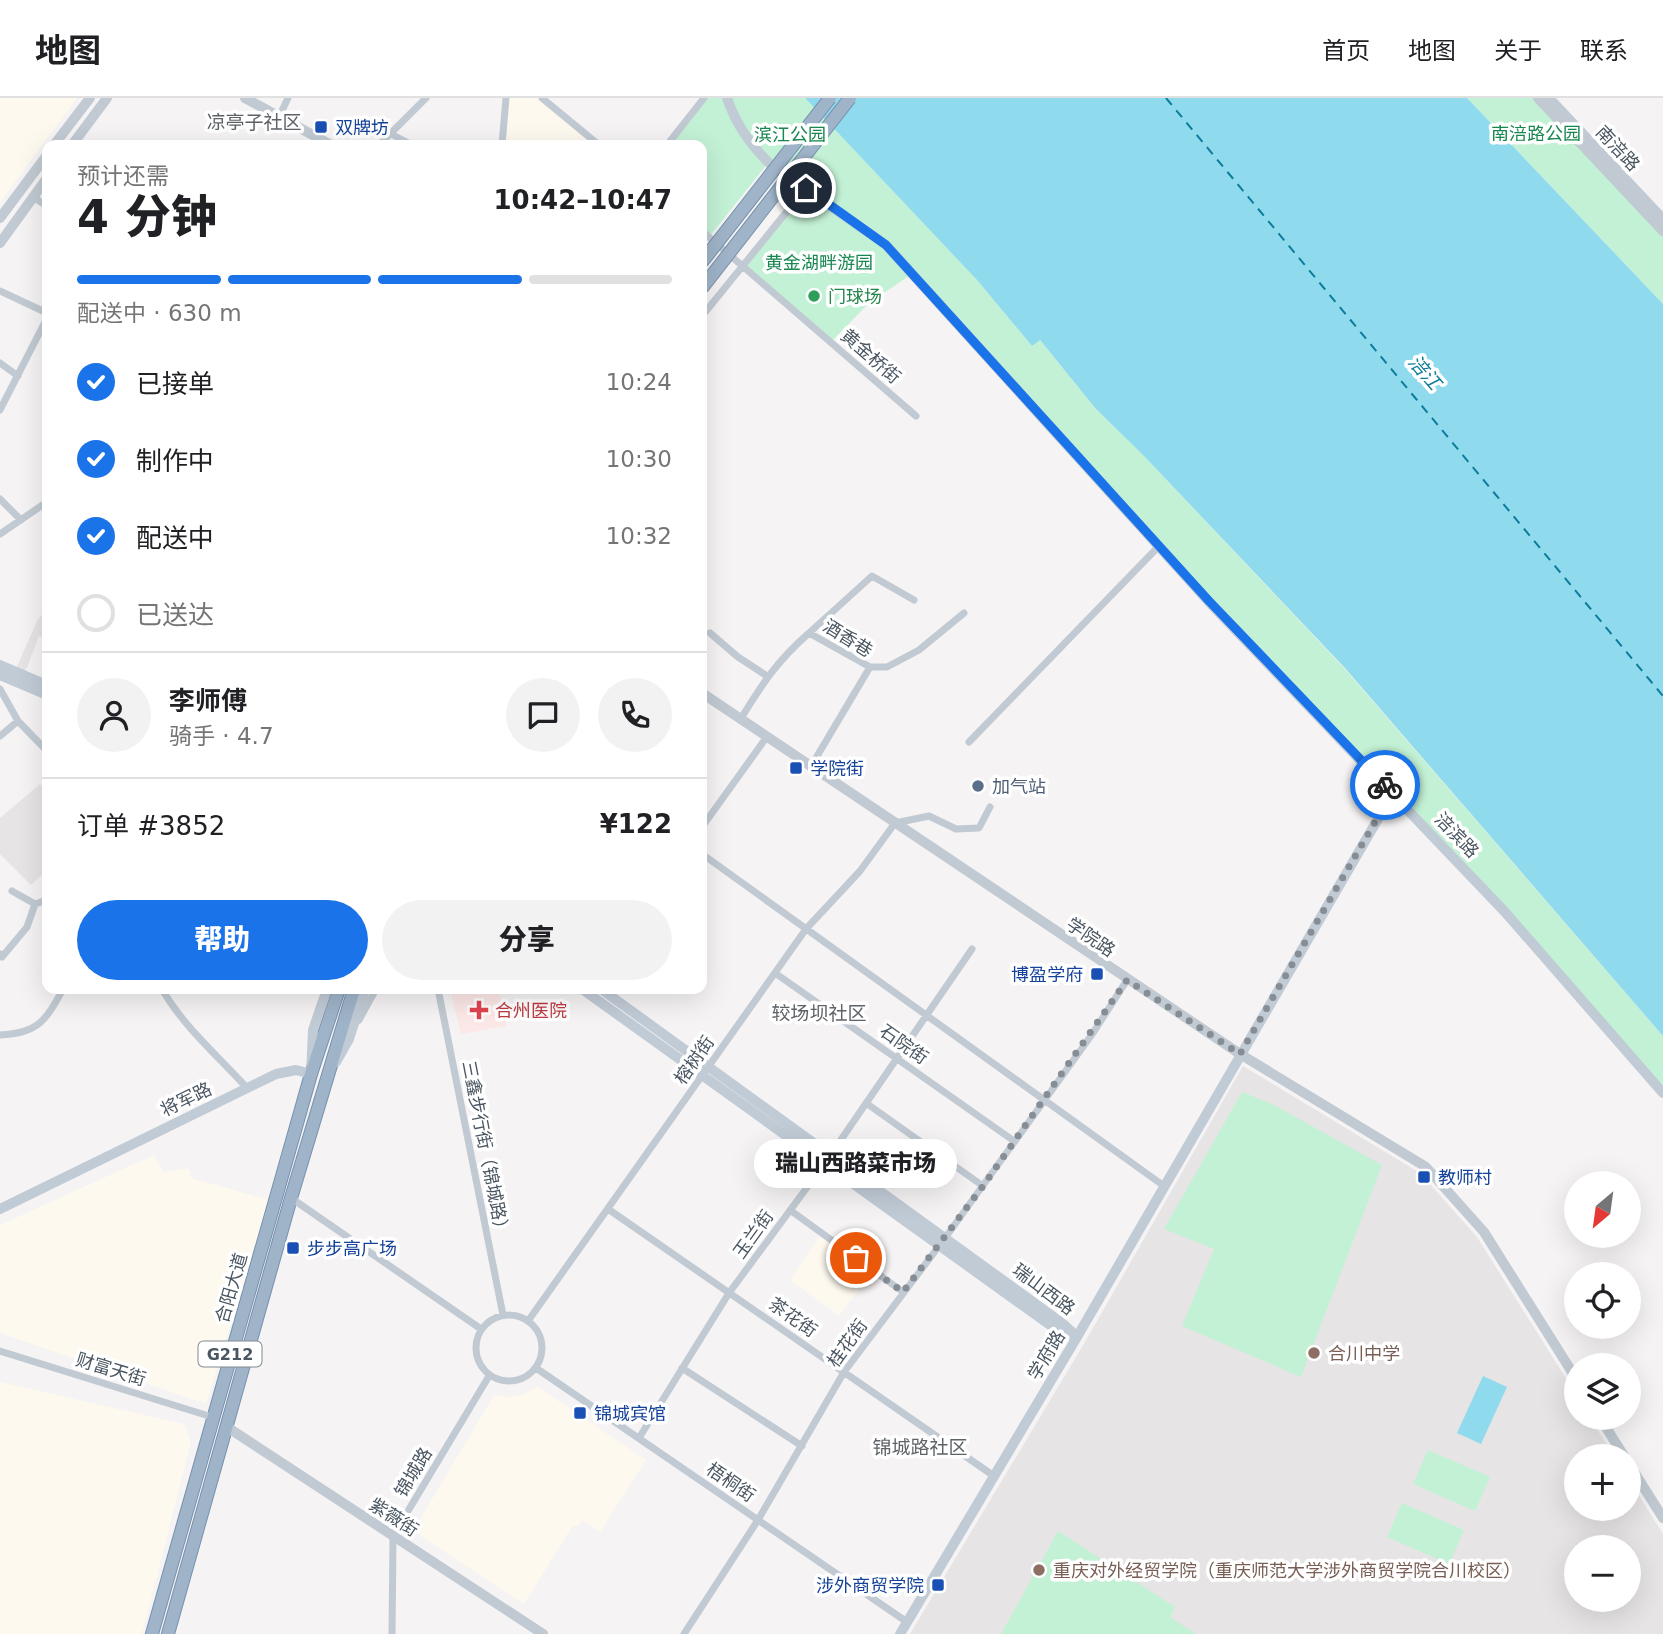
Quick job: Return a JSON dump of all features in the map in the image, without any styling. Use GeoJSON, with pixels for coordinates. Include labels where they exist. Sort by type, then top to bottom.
{"type":"FeatureCollection","features":[{"type":"Feature","properties":{"kind":"highway"},"geometry":{"type":"LineString","coordinates":[[707,256],[830,98]]}},
{"type":"Feature","properties":{"kind":"highway"},"geometry":{"type":"LineString","coordinates":[[707,282],[850,98]]}},
{"type":"Feature","properties":{"kind":"highway","name":"G212"},"geometry":{"type":"LineString","coordinates":[[310,1074],[336,994]]}},
{"type":"Feature","properties":{"kind":"highway","name":"G212"},"geometry":{"type":"LineString","coordinates":[[326,1080],[352,994]]}},
{"type":"Feature","properties":{"kind":"highway","name":"合阳大道"},"geometry":{"type":"LineString","coordinates":[[152,1634],[310,1074]]}},
{"type":"Feature","properties":{"kind":"highway","name":"合阳大道"},"geometry":{"type":"LineString","coordinates":[[168,1634],[326,1080]]}},
{"type":"Feature","properties":{"kind":"main road","name":"涪滨路"},"geometry":{"type":"LineString","coordinates":[[727,98],[734,118],[752,146],[769,163],[886,245],[1159,547],[1505,912],[1663,1093]]}},
{"type":"Feature","properties":{"kind":"main road"},"geometry":{"type":"LineString","coordinates":[[0,674],[42,684]]}},
{"type":"Feature","properties":{"kind":"main road"},"geometry":{"type":"LineString","coordinates":[[0,674],[42,693]]}},
{"type":"Feature","properties":{"kind":"main road","name":"学府路"},"geometry":{"type":"LineString","coordinates":[[900,1634],[1077,1337],[1392,793]]}},
{"type":"Feature","properties":{"kind":"main road"},"geometry":{"type":"LineString","coordinates":[[310,1074],[313,1030],[325,994]]}},
{"type":"Feature","properties":{"kind":"main road"},"geometry":{"type":"LineString","coordinates":[[326,1080],[349,1039],[363,994]]}},
{"type":"Feature","properties":{"kind":"main road","name":"瑞山西路"},"geometry":{"type":"LineString","coordinates":[[591,994],[706,1071]]}},
{"type":"Feature","properties":{"kind":"main road","name":"瑞山西路"},"geometry":{"type":"LineString","coordinates":[[607,994],[706,1071],[942,1242],[1062,1323],[1077,1337]]}},
{"type":"Feature","properties":{"kind":"main road","name":"将军路"},"geometry":{"type":"LineString","coordinates":[[0,1209],[276,1074],[296,1070],[310,1074]]}},
{"type":"Feature","properties":{"kind":"street"},"geometry":{"type":"LineString","coordinates":[[58,140],[90,98]]}},
{"type":"Feature","properties":{"kind":"street"},"geometry":{"type":"LineString","coordinates":[[76,140],[107,98]]}},
{"type":"Feature","properties":{"kind":"street"},"geometry":{"type":"LineString","coordinates":[[245,98],[322,140]]}},
{"type":"Feature","properties":{"kind":"street"},"geometry":{"type":"LineString","coordinates":[[279,117],[288,98]]}},
{"type":"Feature","properties":{"kind":"street"},"geometry":{"type":"LineString","coordinates":[[384,140],[426,98]]}},
{"type":"Feature","properties":{"kind":"street"},"geometry":{"type":"LineString","coordinates":[[502,140],[506,98]]}},
{"type":"Feature","properties":{"kind":"street"},"geometry":{"type":"LineString","coordinates":[[542,98],[593,140]]}},
{"type":"Feature","properties":{"kind":"street"},"geometry":{"type":"LineString","coordinates":[[671,140],[704,98]]}},
{"type":"Feature","properties":{"kind":"street","name":"南涪路"},"geometry":{"type":"LineString","coordinates":[[1538,98],[1663,231]]}},
{"type":"Feature","properties":{"kind":"street","name":"南涪路"},"geometry":{"type":"LineString","coordinates":[[1549,98],[1663,219]]}},
{"type":"Feature","properties":{"kind":"street"},"geometry":{"type":"LineString","coordinates":[[391,134],[402,140]]}},
{"type":"Feature","properties":{"kind":"street"},"geometry":{"type":"LineString","coordinates":[[0,218],[42,162]]}},
{"type":"Feature","properties":{"kind":"street"},"geometry":{"type":"LineString","coordinates":[[0,243],[42,185]]}},
{"type":"Feature","properties":{"kind":"street"},"geometry":{"type":"LineString","coordinates":[[707,310],[806,188]]}},
{"type":"Feature","properties":{"kind":"street"},"geometry":{"type":"LineString","coordinates":[[33,197],[42,203]]}},
{"type":"Feature","properties":{"kind":"street","name":"黄金桥街"},"geometry":{"type":"LineString","coordinates":[[707,235],[916,416]]}},
{"type":"Feature","properties":{"kind":"street"},"geometry":{"type":"LineString","coordinates":[[0,291],[42,313]]}},
{"type":"Feature","properties":{"kind":"street"},"geometry":{"type":"LineString","coordinates":[[0,410],[42,326]]}},
{"type":"Feature","properties":{"kind":"street"},"geometry":{"type":"LineString","coordinates":[[0,363],[18,376]]}},
{"type":"Feature","properties":{"kind":"street"},"geometry":{"type":"LineString","coordinates":[[0,499],[20,520]]}},
{"type":"Feature","properties":{"kind":"street"},"geometry":{"type":"LineString","coordinates":[[0,534],[42,505]]}},
{"type":"Feature","properties":{"kind":"street"},"geometry":{"type":"LineString","coordinates":[[969,743],[1159,547]]}},
{"type":"Feature","properties":{"kind":"street"},"geometry":{"type":"LineString","coordinates":[[809,633],[872,576],[914,600]]}},
{"type":"Feature","properties":{"kind":"street"},"geometry":{"type":"LineString","coordinates":[[870,667],[887,667],[919,650],[964,612]]}},
{"type":"Feature","properties":{"kind":"street"},"geometry":{"type":"LineString","coordinates":[[710,633],[726,648],[767,676]]}},
{"type":"Feature","properties":{"kind":"street","name":"酒香巷"},"geometry":{"type":"LineString","coordinates":[[740,720],[782,657],[809,633],[870,667],[810,768]]}},
{"type":"Feature","properties":{"kind":"street"},"geometry":{"type":"LineString","coordinates":[[0,689],[18,721],[42,746]]}},
{"type":"Feature","properties":{"kind":"street","name":"学院路"},"geometry":{"type":"LineString","coordinates":[[707,697],[765,738],[1240,1054],[1426,1167],[1484,1232],[1564,1359]]}},
{"type":"Feature","properties":{"kind":"street"},"geometry":{"type":"LineString","coordinates":[[0,736],[18,721]]}},
{"type":"Feature","properties":{"kind":"street"},"geometry":{"type":"LineString","coordinates":[[707,820],[765,738]]}},
{"type":"Feature","properties":{"kind":"street"},"geometry":{"type":"LineString","coordinates":[[895,823],[929,816],[956,829],[979,828],[990,807]]}},
{"type":"Feature","properties":{"kind":"street","name":"榕树街"},"geometry":{"type":"LineString","coordinates":[[528,1321],[806,929],[860,871],[895,823]]}},
{"type":"Feature","properties":{"kind":"street"},"geometry":{"type":"LineString","coordinates":[[707,858],[1164,1186]]}},
{"type":"Feature","properties":{"kind":"street"},"geometry":{"type":"LineString","coordinates":[[12,891],[35,904],[42,902]]}},
{"type":"Feature","properties":{"kind":"street"},"geometry":{"type":"LineString","coordinates":[[1,955],[27,927],[35,904]]}},
{"type":"Feature","properties":{"kind":"street","name":"玉兰街"},"geometry":{"type":"LineString","coordinates":[[639,1438],[729,1293],[827,1159],[972,949]]}},
{"type":"Feature","properties":{"kind":"street","name":"石院街"},"geometry":{"type":"LineString","coordinates":[[775,973],[1014,1141]]}},
{"type":"Feature","properties":{"kind":"street","name":"桂花街"},"geometry":{"type":"LineString","coordinates":[[684,1634],[758,1520],[844,1372],[983,1186],[1127,980]]}},
{"type":"Feature","properties":{"kind":"street"},"geometry":{"type":"LineString","coordinates":[[0,1035],[9,1035],[40,1025],[60,994]]}},
{"type":"Feature","properties":{"kind":"street"},"geometry":{"type":"LineString","coordinates":[[165,994],[196,1033],[247,1088]]}},
{"type":"Feature","properties":{"kind":"street"},"geometry":{"type":"LineString","coordinates":[[349,1039],[373,994]]}},
{"type":"Feature","properties":{"kind":"street","name":"三鑫步行街（锦城路）"},"geometry":{"type":"LineString","coordinates":[[439,994],[503,1315]]}},
{"type":"Feature","properties":{"kind":"street"},"geometry":{"type":"LineString","coordinates":[[866,1103],[983,1186]]}},
{"type":"Feature","properties":{"kind":"street"},"geometry":{"type":"LineString","coordinates":[[291,1198],[481,1329]]}},
{"type":"Feature","properties":{"kind":"street","name":"茶花街"},"geometry":{"type":"LineString","coordinates":[[608,1209],[994,1476]]}},
{"type":"Feature","properties":{"kind":"street"},"geometry":{"type":"LineString","coordinates":[[790,1210],[903,1292]]}},
{"type":"Feature","properties":{"kind":"street"},"geometry":{"type":"LineString","coordinates":[[503,1315],[512,1315],[528,1321],[536,1328],[542,1348],[536,1368],[529,1376],[509,1382],[489,1376],[477,1359],[476,1338],[481,1329],[487,1322],[503,1315]]}},
{"type":"Feature","properties":{"kind":"street","name":"财富天街"},"geometry":{"type":"LineString","coordinates":[[0,1351],[212,1417]]}},
{"type":"Feature","properties":{"kind":"street","name":"梧桐街"},"geometry":{"type":"LineString","coordinates":[[536,1368],[907,1622]]}},
{"type":"Feature","properties":{"kind":"street"},"geometry":{"type":"LineString","coordinates":[[682,1368],[802,1446]]}},
{"type":"Feature","properties":{"kind":"street","name":"锦城路"},"geometry":{"type":"LineString","coordinates":[[393,1536],[489,1376]]}},
{"type":"Feature","properties":{"kind":"street","name":"紫薇街"},"geometry":{"type":"LineString","coordinates":[[227,1427],[543,1634]]}},
{"type":"Feature","properties":{"kind":"street"},"geometry":{"type":"LineString","coordinates":[[1641,1483],[1663,1518]]}},
{"type":"Feature","properties":{"kind":"street"},"geometry":{"type":"LineString","coordinates":[[392,1634],[393,1536]]}},
{"type":"Feature","properties":{"kind":"shaded area"},"geometry":{"type":"Polygon","coordinates":[[[0,98],[77,98],[46,140],[42,140],[42,145],[0,202],[0,98]]]}},
{"type":"Feature","properties":{"kind":"shaded area"},"geometry":{"type":"Polygon","coordinates":[[[506,98],[542,98],[593,140],[502,140],[506,98]]]}},
{"type":"Feature","properties":{"kind":"shaded area"},"geometry":{"type":"Polygon","coordinates":[[[42,614],[42,637],[39,636],[24,675],[15,671],[42,614]]]}},
{"type":"Feature","properties":{"kind":"shaded area"},"geometry":{"type":"Polygon","coordinates":[[[40,784],[42,786],[42,875],[31,885],[0,854],[0,818],[40,784]]]}},
{"type":"Feature","properties":{"kind":"shaded area","name":"合州医院"},"geometry":{"type":"Polygon","coordinates":[[[451,994],[500,994],[506,1026],[461,1034],[451,994]]]}},
{"type":"Feature","properties":{"kind":"shaded area","name":"合川中学"},"geometry":{"type":"Polygon","coordinates":[[[1243,1066],[1420,1173],[1477,1237],[1564,1375],[1564,1430],[1598,1430],[1606,1444],[1564,1444],[1564,1521],[1641,1521],[1641,1499],[1663,1534],[1663,1634],[910,1634],[1085,1342],[1243,1066]]]}},
{"type":"Feature","properties":{"kind":"shaded area","name":"步步高广场"},"geometry":{"type":"Polygon","coordinates":[[[154,1155],[163,1172],[189,1169],[191,1178],[269,1200],[206,1404],[0,1333],[0,1225],[154,1155]]]}},
{"type":"Feature","properties":{"kind":"shaded area"},"geometry":{"type":"Polygon","coordinates":[[[822,1233],[873,1271],[839,1316],[790,1280],[822,1233]]]}},
{"type":"Feature","properties":{"kind":"shaded area"},"geometry":{"type":"Polygon","coordinates":[[[0,1382],[184,1424],[191,1442],[142,1634],[0,1634],[0,1382]]]}},
{"type":"Feature","properties":{"kind":"shaded area"},"geometry":{"type":"Polygon","coordinates":[[[538,1387],[646,1460],[600,1532],[582,1520],[577,1527],[573,1525],[524,1604],[413,1531],[494,1395],[509,1397],[538,1387]]]}},
{"type":"Feature","properties":{"kind":"green space","name":"滨江公园"},"geometry":{"type":"Polygon","coordinates":[[[704,98],[805,98],[977,280],[1032,346],[1039,339],[1096,409],[1144,456],[1344,668],[1663,1036],[1663,1093],[1505,911],[1209,602],[912,274],[869,303],[831,342],[742,266],[805,189],[768,163],[707,240],[707,140],[671,140],[704,98]]]}},
{"type":"Feature","properties":{"kind":"green space","name":"南涪路公园"},"geometry":{"type":"Polygon","coordinates":[[[1467,98],[1538,98],[1663,231],[1663,304],[1467,98]]]}},
{"type":"Feature","properties":{"kind":"green space"},"geometry":{"type":"Polygon","coordinates":[[[1242,1092],[1272,1104],[1382,1165],[1301,1377],[1182,1326],[1214,1249],[1164,1229],[1242,1092]]]}},
{"type":"Feature","properties":{"kind":"green space"},"geometry":{"type":"Polygon","coordinates":[[[1428,1450],[1490,1477],[1475,1511],[1413,1484],[1428,1450]]]}},
{"type":"Feature","properties":{"kind":"green space"},"geometry":{"type":"Polygon","coordinates":[[[1402,1503],[1464,1530],[1449,1564],[1387,1537],[1402,1503]]]}},
{"type":"Feature","properties":{"kind":"green space"},"geometry":{"type":"Polygon","coordinates":[[[1058,1531],[1175,1607],[1170,1617],[1196,1634],[1001,1634],[1058,1531]]]}},
{"type":"Feature","properties":{"kind":"water","name":"涪江"},"geometry":{"type":"Polygon","coordinates":[[[805,98],[1467,98],[1663,304],[1663,1036],[1344,667],[1096,409],[1040,340],[1032,346],[977,280],[805,98]]]}},
{"type":"Feature","properties":{"kind":"water"},"geometry":{"type":"Polygon","coordinates":[[[1483,1376],[1507,1387],[1481,1444],[1457,1433],[1483,1376]]]}},
{"type":"Feature","properties":{"kind":"ferry route"},"geometry":{"type":"LineString","coordinates":[[1166,98],[1663,696]]}},
{"type":"Feature","properties":{"kind":"way so far"},"geometry":{"type":"LineString","coordinates":[[856,1258],[903,1292],[1093,1033],[1127,980],[1240,1054],[1392,793],[1385,785]]}},
{"type":"Feature","properties":{"kind":"place","name":"双牌坊"},"geometry":{"type":"Point","coordinates":[321,127]}},
{"type":"Feature","properties":{"kind":"place","name":"门球场"},"geometry":{"type":"Point","coordinates":[814,296]}},
{"type":"Feature","properties":{"kind":"place","name":"学院街"},"geometry":{"type":"Point","coordinates":[796,768]}},
{"type":"Feature","properties":{"kind":"place","name":"加气站"},"geometry":{"type":"Point","coordinates":[978,786]}},
{"type":"Feature","properties":{"kind":"place","name":"博盈学府"},"geometry":{"type":"Point","coordinates":[1097,974]}},
{"type":"Feature","properties":{"kind":"place","name":"合州医院"},"geometry":{"type":"Point","coordinates":[479,1010]}},
{"type":"Feature","properties":{"kind":"place","name":"教师村"},"geometry":{"type":"Point","coordinates":[1424,1177]}},
{"type":"Feature","properties":{"kind":"place","name":"步步高广场"},"geometry":{"type":"Point","coordinates":[293,1248]}},
{"type":"Feature","properties":{"kind":"place","name":"瑞山西路菜市场"},"geometry":{"type":"Point","coordinates":[856,1258]}},
{"type":"Feature","properties":{"kind":"place","name":"合川中学"},"geometry":{"type":"Point","coordinates":[1314,1353]}},
{"type":"Feature","properties":{"kind":"place","name":"锦城宾馆"},"geometry":{"type":"Point","coordinates":[580,1413]}},
{"type":"Feature","properties":{"kind":"place","name":"重庆对外经贸学院（重庆师范大学涉外商贸学院合川校区）"},"geometry":{"type":"Point","coordinates":[1039,1570]}},
{"type":"Feature","properties":{"kind":"place","name":"涉外商贸学院"},"geometry":{"type":"Point","coordinates":[938,1585]}},
{"type":"Feature","properties":{"kind":"district","name":"凉亭子社区"},"geometry":{"type":"Point","coordinates":[254,122]}},
{"type":"Feature","properties":{"kind":"district","name":"较场坝社区"},"geometry":{"type":"Point","coordinates":[819,1013]}},
{"type":"Feature","properties":{"kind":"district","name":"锦城路社区"},"geometry":{"type":"Point","coordinates":[920,1447]}},
{"type":"Feature","properties":{"kind":"route"},"geometry":{"type":"LineString","coordinates":[[806,188],[886,245],[1209,601],[1385,785]]}},
{"type":"Feature","properties":{"kind":"park label","name":"黄金湖畔游园"},"geometry":{"type":"Point","coordinates":[819,262]}}]}
